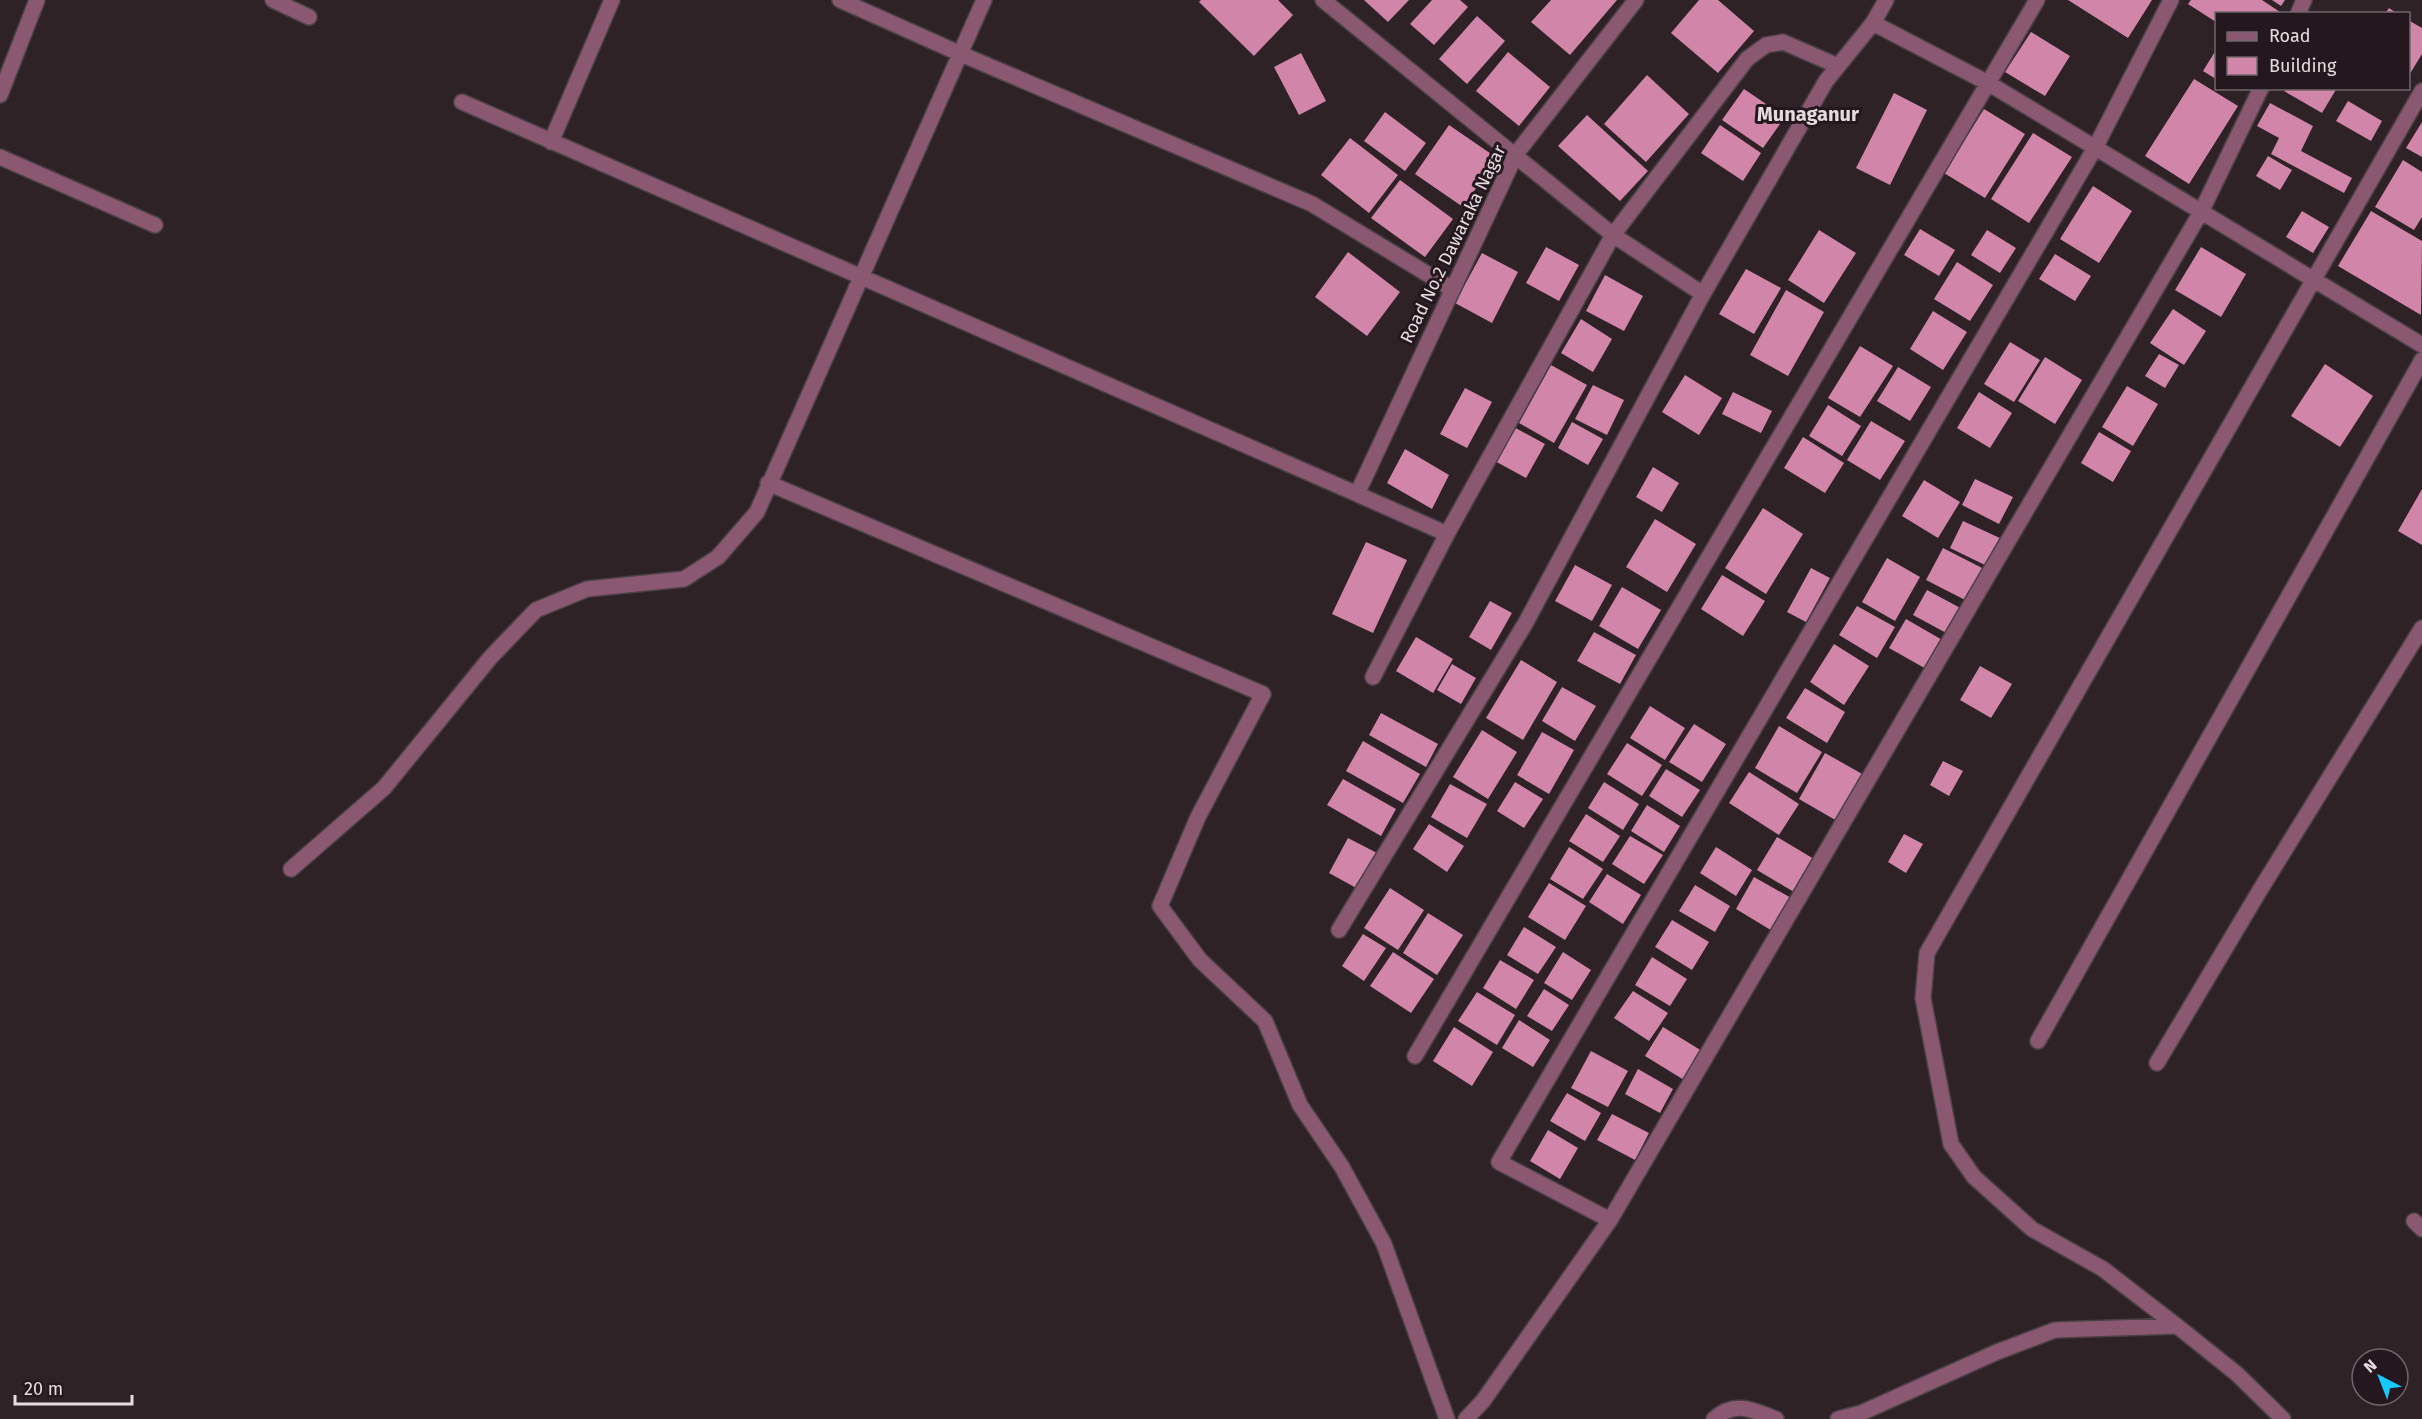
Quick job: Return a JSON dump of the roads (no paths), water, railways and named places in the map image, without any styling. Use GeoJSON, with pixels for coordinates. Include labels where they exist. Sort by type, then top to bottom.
{"type":"FeatureCollection","features":[{"type":"Feature","properties":{"kind":"street"},"geometry":{"type":"LineString","coordinates":[[0,95],[38,0]]}},
{"type":"Feature","properties":{"kind":"street"},"geometry":{"type":"LineString","coordinates":[[273,0],[309,17]]}},
{"type":"Feature","properties":{"kind":"street"},"geometry":{"type":"LineString","coordinates":[[551,142],[612,0]]}},
{"type":"Feature","properties":{"kind":"street"},"geometry":{"type":"LineString","coordinates":[[840,0],[1312,204],[1452,289]]}},
{"type":"Feature","properties":{"kind":"street"},"geometry":{"type":"LineString","coordinates":[[291,869],[384,788],[490,658],[536,610],[587,589],[684,579],[718,557],[757,512],[984,0]]}},
{"type":"Feature","properties":{"kind":"street"},"geometry":{"type":"LineString","coordinates":[[1323,0],[1516,154],[1613,235],[1703,294]]}},
{"type":"Feature","properties":{"kind":"street","name":"Road No.2 Dawaraka Nagar"},"geometry":{"type":"LineString","coordinates":[[1357,495],[1516,154],[1636,0]]}},
{"type":"Feature","properties":{"kind":"street"},"geometry":{"type":"LineString","coordinates":[[1339,930],[1525,624],[1703,294],[1826,81],[1873,23],[1886,0]]}},
{"type":"Feature","properties":{"kind":"street"},"geometry":{"type":"LineString","coordinates":[[1415,1056],[2037,0]]}},
{"type":"Feature","properties":{"kind":"street"},"geometry":{"type":"LineString","coordinates":[[1610,1220],[1499,1162],[2095,148],[2171,0]]}},
{"type":"Feature","properties":{"kind":"street"},"geometry":{"type":"LineString","coordinates":[[1873,23],[1988,83],[2422,345]]}},
{"type":"Feature","properties":{"kind":"street"},"geometry":{"type":"LineString","coordinates":[[1373,677],[1447,534],[1613,235],[1747,59],[1766,45],[1783,42],[1838,66]]}},
{"type":"Feature","properties":{"kind":"street"},"geometry":{"type":"LineString","coordinates":[[1466,1419],[1483,1401],[1610,1220],[2201,213],[2260,90]]}},
{"type":"Feature","properties":{"kind":"street"},"geometry":{"type":"LineString","coordinates":[[2283,1419],[2237,1374],[2177,1326],[2103,1269],[2032,1229],[1974,1177],[1951,1144],[1923,998],[1927,954],[2422,91]]}},
{"type":"Feature","properties":{"kind":"street"},"geometry":{"type":"LineString","coordinates":[[462,102],[861,279],[1447,534]]}},
{"type":"Feature","properties":{"kind":"street"},"geometry":{"type":"LineString","coordinates":[[0,157],[155,225]]}},
{"type":"Feature","properties":{"kind":"street"},"geometry":{"type":"LineString","coordinates":[[2038,1041],[2422,360]]}},
{"type":"Feature","properties":{"kind":"street"},"geometry":{"type":"LineString","coordinates":[[768,483],[1263,694],[1198,817],[1160,906],[1200,960],[1265,1021],[1300,1105],[1342,1167],[1384,1244],[1447,1419]]}},
{"type":"Feature","properties":{"kind":"street"},"geometry":{"type":"LineString","coordinates":[[2157,1063],[2260,890],[2422,628]]}},
{"type":"Feature","properties":{"kind":"street"},"geometry":{"type":"LineString","coordinates":[[1838,1419],[1861,1413],[1997,1352],[2055,1330],[2177,1326]]}},
{"type":"Feature","properties":{"kind":"street"},"geometry":{"type":"LineString","coordinates":[[1714,1419],[1720,1413],[1741,1406],[1776,1419]]}},
{"type":"Feature","properties":{"kind":"district","name":"Munaganur"},"geometry":{"type":"Point","coordinates":[1808,114]}}]}
